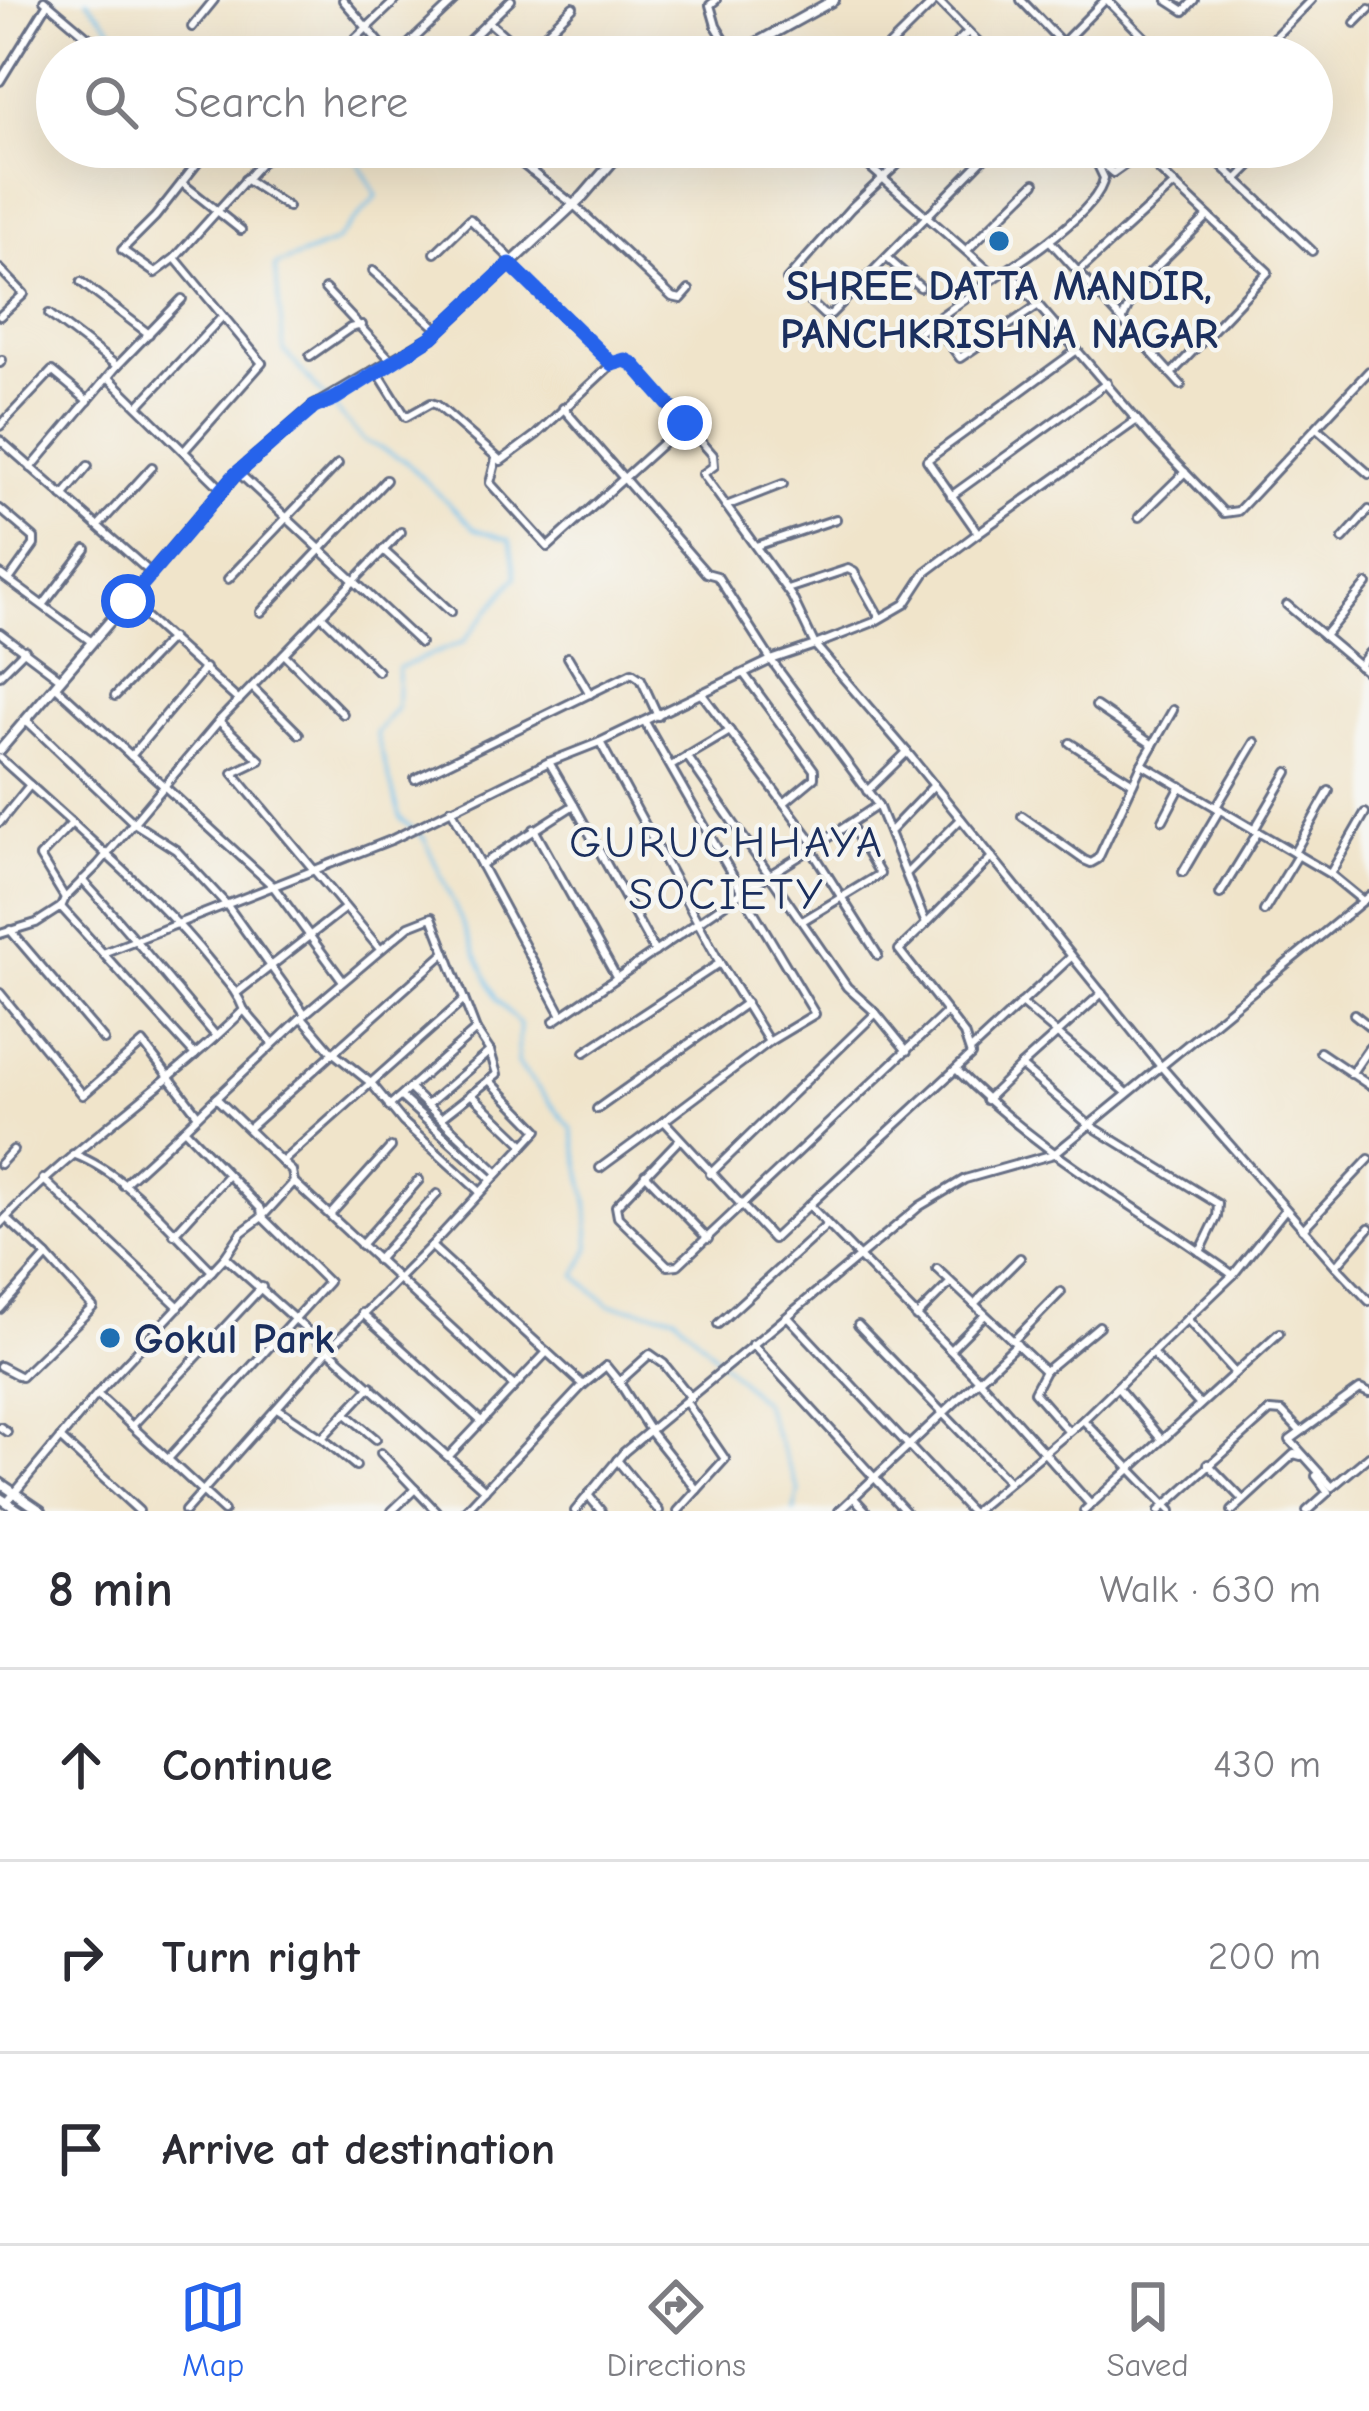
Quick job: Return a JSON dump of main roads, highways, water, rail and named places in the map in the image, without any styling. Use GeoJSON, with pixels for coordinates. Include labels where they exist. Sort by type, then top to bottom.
{"type":"FeatureCollection","features":[{"type":"Feature","properties":{"kind":"waterway"},"geometry":{"type":"LineString","coordinates":[[87,0],[119,36]]}},
{"type":"Feature","properties":{"kind":"waterway"},"geometry":{"type":"LineString","coordinates":[[362,168],[377,196],[335,242],[275,266],[284,351],[363,440],[404,460],[475,529],[510,540],[516,577],[463,642],[398,668],[397,708],[376,733],[401,819],[424,838],[496,998],[520,1025],[517,1063],[572,1129],[587,1199],[590,1247],[576,1276],[609,1305],[675,1315],[763,1403],[799,1491],[794,1511]]}},
{"type":"Feature","properties":{"kind":"place","name":"SHREE DATTA MANDIR, PANCHKRISHNA NAGAR"},"geometry":{"type":"Point","coordinates":[999,241]}},
{"type":"Feature","properties":{"kind":"place","name":"Gokul Park"},"geometry":{"type":"Point","coordinates":[110,1338]}},
{"type":"Feature","properties":{"kind":"district","name":"GURUCHHAYA SOCIETY"},"geometry":{"type":"Point","coordinates":[727,867]}}]}
